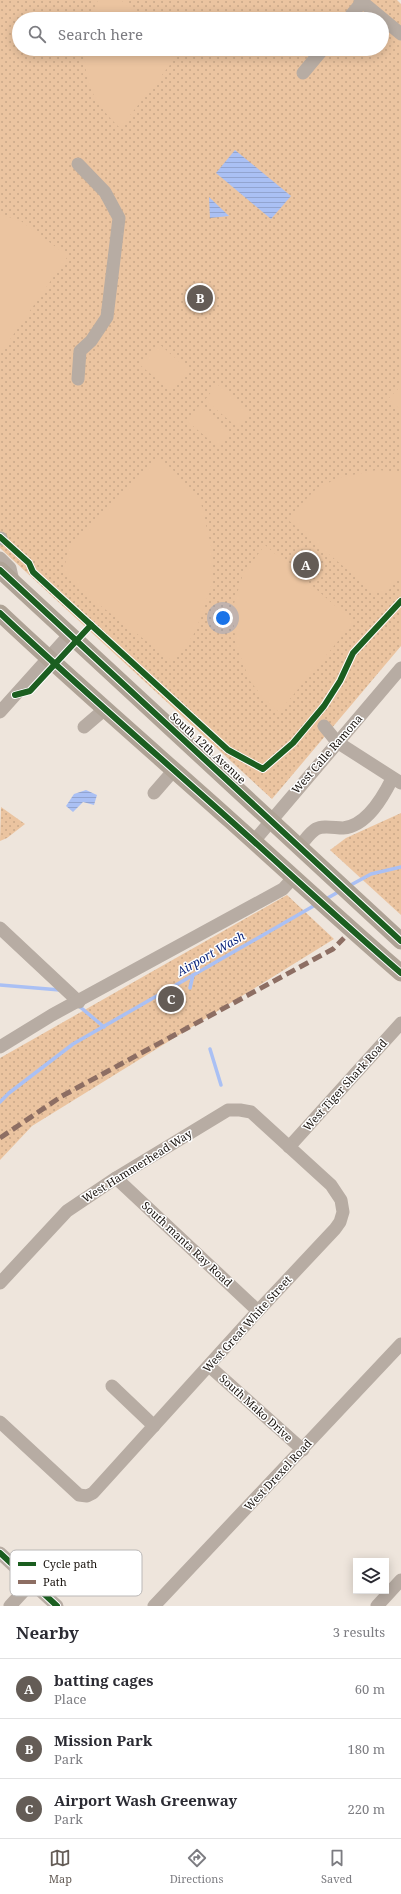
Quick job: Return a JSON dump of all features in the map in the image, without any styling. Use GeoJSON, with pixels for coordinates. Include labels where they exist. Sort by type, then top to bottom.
{"type":"FeatureCollection","features":[{"type":"Feature","properties":{"kind":"main road","name":"South 12th Avenue"},"geometry":{"type":"LineString","coordinates":[[0,570],[401,941]]}},
{"type":"Feature","properties":{"kind":"main road"},"geometry":{"type":"LineString","coordinates":[[0,613],[49,659],[401,973]]}},
{"type":"Feature","properties":{"kind":"street"},"geometry":{"type":"LineString","coordinates":[[353,12],[361,1],[374,12]]}},
{"type":"Feature","properties":{"kind":"street"},"geometry":{"type":"LineString","coordinates":[[389,24],[401,34]]}},
{"type":"Feature","properties":{"kind":"street"},"geometry":{"type":"LineString","coordinates":[[302,73],[317,56]]}},
{"type":"Feature","properties":{"kind":"street"},"geometry":{"type":"LineString","coordinates":[[78,164],[105,192],[119,218],[108,317],[91,341],[80,351],[78,380]]}},
{"type":"Feature","properties":{"kind":"street"},"geometry":{"type":"LineString","coordinates":[[0,558],[10,568],[13,582]]}},
{"type":"Feature","properties":{"kind":"street"},"geometry":{"type":"LineString","coordinates":[[0,712],[70,634]]}},
{"type":"Feature","properties":{"kind":"street","name":"West Calle Ramona"},"geometry":{"type":"LineString","coordinates":[[254,841],[401,668]]}},
{"type":"Feature","properties":{"kind":"street"},"geometry":{"type":"LineString","coordinates":[[84,727],[105,709]]}},
{"type":"Feature","properties":{"kind":"street"},"geometry":{"type":"LineString","coordinates":[[299,847],[315,829],[321,827],[346,828],[360,821],[376,807],[396,781],[337,742],[324,726]]}},
{"type":"Feature","properties":{"kind":"street"},"geometry":{"type":"LineString","coordinates":[[154,793],[174,770]]}},
{"type":"Feature","properties":{"kind":"street"},"geometry":{"type":"LineString","coordinates":[[351,825],[374,799],[383,797]]}},
{"type":"Feature","properties":{"kind":"street"},"geometry":{"type":"LineString","coordinates":[[0,1047],[283,889],[299,882]]}},
{"type":"Feature","properties":{"kind":"street"},"geometry":{"type":"LineString","coordinates":[[0,928],[79,1002]]}},
{"type":"Feature","properties":{"kind":"street","name":"West Tiger Shark Road"},"geometry":{"type":"LineString","coordinates":[[289,1147],[401,1023]]}},
{"type":"Feature","properties":{"kind":"street","name":"West Hammerhead Way"},"geometry":{"type":"LineString","coordinates":[[0,1283],[68,1211],[116,1178],[228,1110],[251,1112],[261,1119],[289,1147]]}},
{"type":"Feature","properties":{"kind":"street","name":"West Great White Street"},"geometry":{"type":"LineString","coordinates":[[0,1422],[79,1495],[87,1496],[93,1493],[258,1311],[335,1229],[346,1212],[341,1200],[331,1185],[289,1147]]}},
{"type":"Feature","properties":{"kind":"street","name":"South manta Ray Road"},"geometry":{"type":"LineString","coordinates":[[116,1178],[258,1311]]}},
{"type":"Feature","properties":{"kind":"street","name":"West Drexel Road"},"geometry":{"type":"LineString","coordinates":[[154,1606],[302,1450],[399,1351]]}},
{"type":"Feature","properties":{"kind":"street","name":"South Mako Drive"},"geometry":{"type":"LineString","coordinates":[[209,1366],[302,1450]]}},
{"type":"Feature","properties":{"kind":"street"},"geometry":{"type":"LineString","coordinates":[[112,1386],[154,1426]]}},
{"type":"Feature","properties":{"kind":"street"},"geometry":{"type":"LineString","coordinates":[[0,1553],[10,1563]]}},
{"type":"Feature","properties":{"kind":"street"},"geometry":{"type":"LineString","coordinates":[[377,1606],[401,1580]]}},
{"type":"Feature","properties":{"kind":"street"},"geometry":{"type":"LineString","coordinates":[[10,1606],[19,1596]]}},
{"type":"Feature","properties":{"kind":"street"},"geometry":{"type":"LineString","coordinates":[[46,1596],[57,1606]]}},
{"type":"Feature","properties":{"kind":"shaded area"},"geometry":{"type":"Polygon","coordinates":[[[0,0],[397,0],[401,4],[401,646],[272,799],[0,548],[0,0]]]}},
{"type":"Feature","properties":{"kind":"shaded area"},"geometry":{"type":"Polygon","coordinates":[[[98,0],[121,0],[135,12],[93,12],[98,0]]]}},
{"type":"Feature","properties":{"kind":"shaded area"},"geometry":{"type":"Polygon","coordinates":[[[85,56],[177,56],[120,128],[104,111],[93,93],[86,73],[85,56]]]}},
{"type":"Feature","properties":{"kind":"shaded area"},"geometry":{"type":"Polygon","coordinates":[[[0,214],[21,221],[68,256],[0,354],[0,214]]]}},
{"type":"Feature","properties":{"kind":"shaded area"},"geometry":{"type":"Polygon","coordinates":[[[158,343],[189,370],[171,391],[140,365],[158,343]]]}},
{"type":"Feature","properties":{"kind":"shaded area"},"geometry":{"type":"Polygon","coordinates":[[[217,384],[250,412],[237,427],[205,400],[217,384]]]}},
{"type":"Feature","properties":{"kind":"shaded area"},"geometry":{"type":"Polygon","coordinates":[[[401,386],[401,410],[388,399],[401,386]]]}},
{"type":"Feature","properties":{"kind":"shaded area"},"geometry":{"type":"Polygon","coordinates":[[[199,406],[231,433],[219,448],[187,421],[199,406]]]}},
{"type":"Feature","properties":{"kind":"shaded area"},"geometry":{"type":"Polygon","coordinates":[[[159,457],[176,473],[201,503],[211,546],[213,580],[201,617],[193,636],[172,661],[84,593],[63,572],[69,549],[89,525],[159,457]]]}},
{"type":"Feature","properties":{"kind":"shaded area"},"geometry":{"type":"Polygon","coordinates":[[[377,470],[401,472],[401,575],[388,591],[375,593],[287,519],[314,491],[337,478],[377,470]]]}},
{"type":"Feature","properties":{"kind":"shaded area"},"geometry":{"type":"Polygon","coordinates":[[[265,545],[354,622],[279,712],[265,700],[250,681],[236,645],[232,610],[243,574],[265,545]]]}},
{"type":"Feature","properties":{"kind":"shaded area"},"geometry":{"type":"Polygon","coordinates":[[[1,807],[25,824],[7,838],[0,841],[1,807]]]}},
{"type":"Feature","properties":{"kind":"shaded area"},"geometry":{"type":"Polygon","coordinates":[[[401,813],[401,915],[330,850],[346,838],[401,813]]]}},
{"type":"Feature","properties":{"kind":"shaded area"},"geometry":{"type":"Polygon","coordinates":[[[287,895],[334,939],[32,1126],[0,1160],[0,1058],[287,895]]]}},
{"type":"Feature","properties":{"kind":"water"},"geometry":{"type":"Polygon","coordinates":[[[235,150],[291,196],[271,219],[216,173],[235,150]]]}},
{"type":"Feature","properties":{"kind":"water"},"geometry":{"type":"Polygon","coordinates":[[[209,197],[229,216],[210,218],[209,197]]]}},
{"type":"Feature","properties":{"kind":"water"},"geometry":{"type":"Polygon","coordinates":[[[86,790],[97,795],[94,805],[83,802],[73,812],[66,806],[74,794],[86,790]]]}},
{"type":"Feature","properties":{"kind":"waterway","name":"Airport Wash"},"geometry":{"type":"LineString","coordinates":[[349,886],[371,874],[401,867]]}},
{"type":"Feature","properties":{"kind":"waterway","name":"Airport Wash"},"geometry":{"type":"LineString","coordinates":[[326,899],[340,891]]}},
{"type":"Feature","properties":{"kind":"waterway","name":"Airport Wash"},"geometry":{"type":"LineString","coordinates":[[0,1102],[9,1093],[73,1044],[317,904]]}},
{"type":"Feature","properties":{"kind":"waterway"},"geometry":{"type":"LineString","coordinates":[[190,988],[193,975]]}},
{"type":"Feature","properties":{"kind":"waterway"},"geometry":{"type":"LineString","coordinates":[[0,985],[60,990]]}},
{"type":"Feature","properties":{"kind":"waterway"},"geometry":{"type":"LineString","coordinates":[[79,1006],[104,1027]]}},
{"type":"Feature","properties":{"kind":"waterway"},"geometry":{"type":"LineString","coordinates":[[210,1049],[221,1085]]}},
{"type":"Feature","properties":{"kind":"marked path"},"geometry":{"type":"LineString","coordinates":[[0,1138],[62,1096],[333,949],[344,938]]}},
{"type":"Feature","properties":{"kind":"cycle path"},"geometry":{"type":"LineString","coordinates":[[0,537],[29,563],[33,572],[228,750],[263,769],[293,743],[324,706],[340,681],[353,653],[401,601]]}},
{"type":"Feature","properties":{"kind":"cycle path"},"geometry":{"type":"LineString","coordinates":[[0,570],[401,941]]}},
{"type":"Feature","properties":{"kind":"cycle path"},"geometry":{"type":"LineString","coordinates":[[0,613],[85,692],[401,973]]}},
{"type":"Feature","properties":{"kind":"cycle path"},"geometry":{"type":"LineString","coordinates":[[15,695],[30,691],[91,625]]}},
{"type":"Feature","properties":{"kind":"cycle path"},"geometry":{"type":"LineString","coordinates":[[0,1553],[10,1562]]}},
{"type":"Feature","properties":{"kind":"cycle path"},"geometry":{"type":"LineString","coordinates":[[46,1596],[57,1606]]}},
{"type":"Feature","properties":{"kind":"place","name":"Mission Park"},"geometry":{"type":"Point","coordinates":[200,298]}},
{"type":"Feature","properties":{"kind":"place","name":"batting cages"},"geometry":{"type":"Point","coordinates":[306,565]}},
{"type":"Feature","properties":{"kind":"place","name":"Airport Wash Greenway"},"geometry":{"type":"Point","coordinates":[171,999]}}]}
